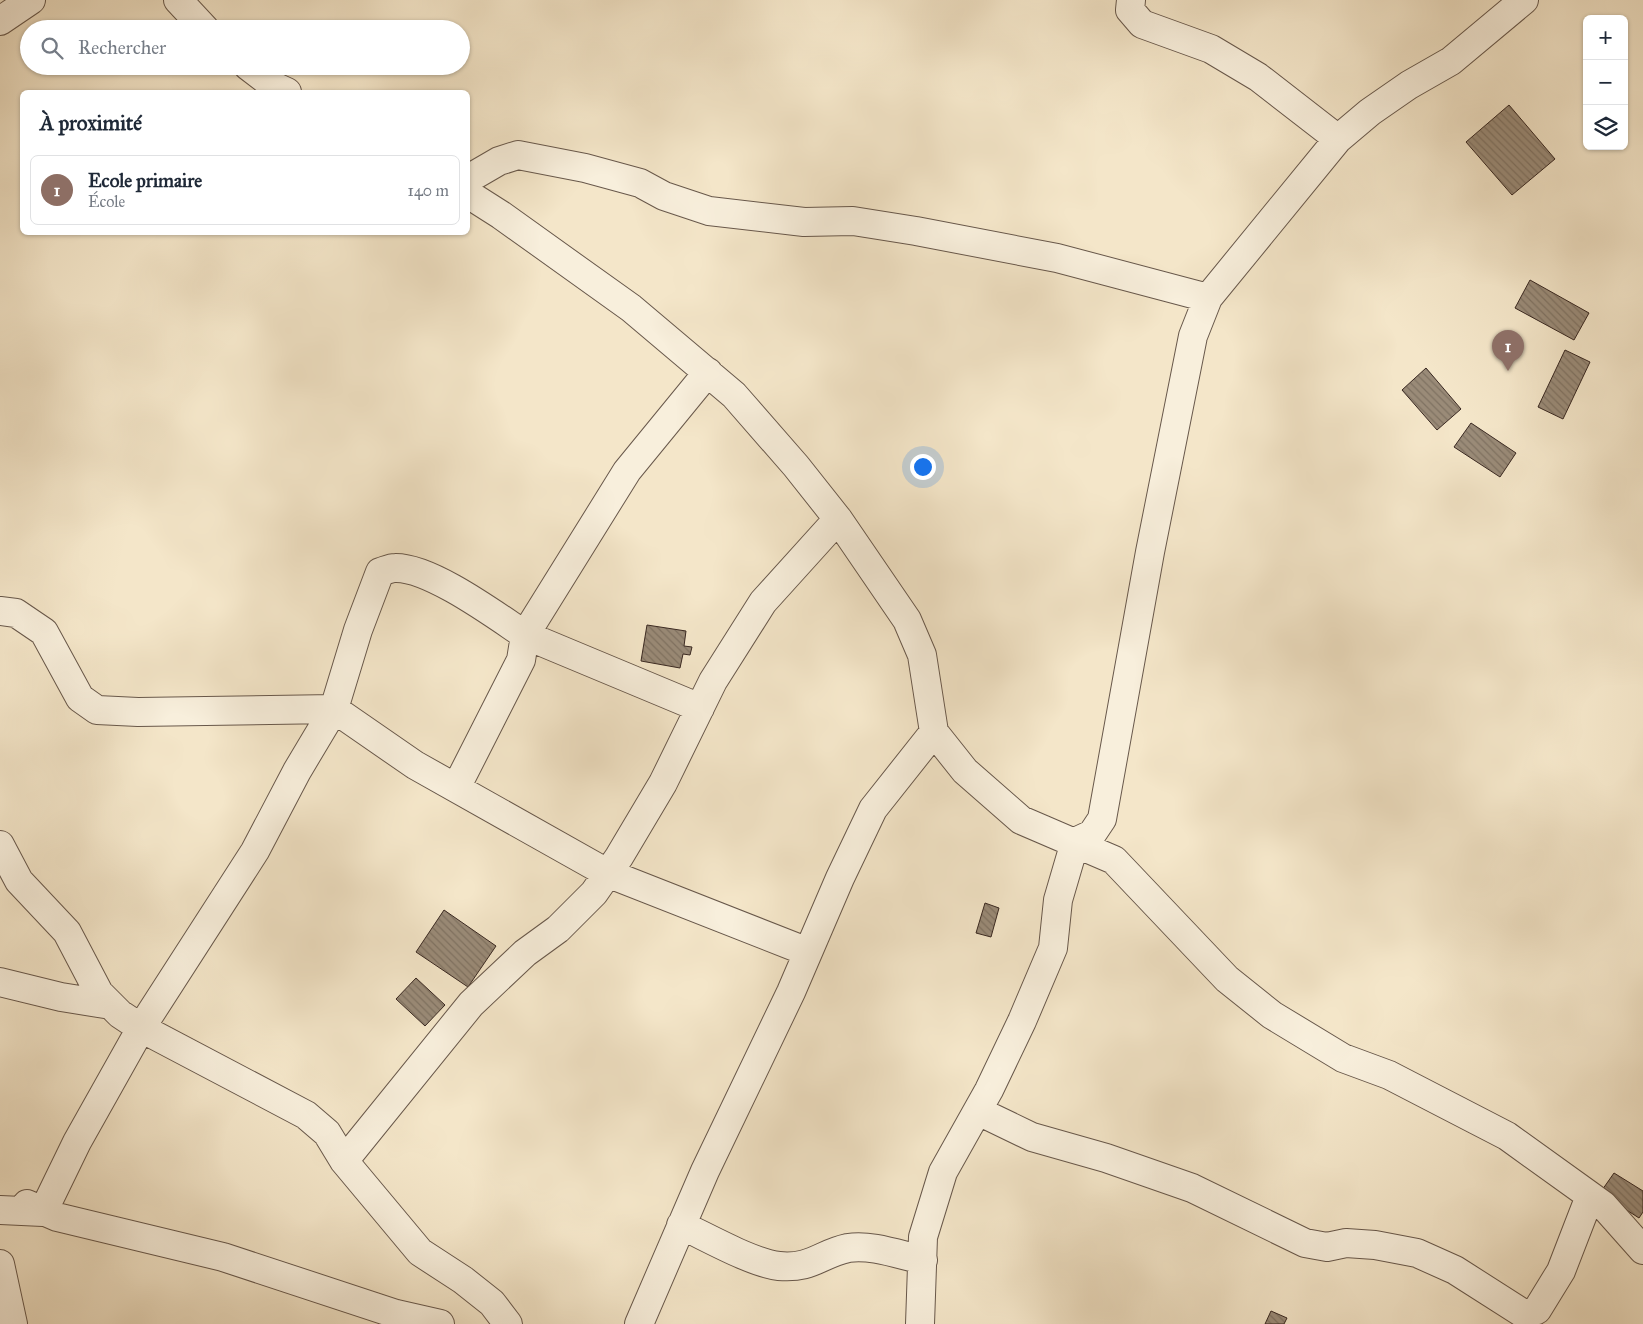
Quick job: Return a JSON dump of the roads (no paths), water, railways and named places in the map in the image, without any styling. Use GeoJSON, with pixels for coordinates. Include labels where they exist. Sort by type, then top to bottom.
{"type":"FeatureCollection","features":[{"type":"Feature","properties":{"kind":"street"},"geometry":{"type":"LineString","coordinates":[[0,21],[31,0]]}},
{"type":"Feature","properties":{"kind":"street"},"geometry":{"type":"LineString","coordinates":[[178,0],[197,20]]}},
{"type":"Feature","properties":{"kind":"street"},"geometry":{"type":"LineString","coordinates":[[1130,0],[1130,10],[1142,24],[1211,48],[1258,78],[1338,139]]}},
{"type":"Feature","properties":{"kind":"street"},"geometry":{"type":"LineString","coordinates":[[920,1324],[923,1237],[943,1172],[978,1111],[1022,1021],[1052,948],[1058,900],[1075,842],[1092,834],[1102,819],[1150,552],[1191,346],[1208,298],[1338,139],[1409,85],[1451,61],[1524,0]]}},
{"type":"Feature","properties":{"kind":"street"},"geometry":{"type":"LineString","coordinates":[[260,75],[283,90]]}},
{"type":"Feature","properties":{"kind":"street"},"geometry":{"type":"LineString","coordinates":[[470,178],[499,161],[518,155],[585,168],[640,183],[664,196],[709,211],[804,222],[853,221],[916,231],[1057,258],[1208,298]]}},
{"type":"Feature","properties":{"kind":"street"},"geometry":{"type":"LineString","coordinates":[[470,195],[501,215],[631,308],[734,394],[838,519],[907,620],[922,655],[934,732],[965,771],[1021,820],[1114,860],[1227,980],[1272,1015],[1343,1058],[1389,1075],[1507,1136],[1603,1206],[1643,1250]]}},
{"type":"Feature","properties":{"kind":"street"},"geometry":{"type":"LineString","coordinates":[[456,788],[521,660],[525,635],[628,471],[708,372]]}},
{"type":"Feature","properties":{"kind":"street"},"geometry":{"type":"LineString","coordinates":[[344,1161],[471,1004],[525,953],[558,928],[594,893],[663,782],[713,681],[763,602],[838,519]]}},
{"type":"Feature","properties":{"kind":"street"},"geometry":{"type":"LineString","coordinates":[[43,1212],[77,1142],[141,1028],[255,851],[297,771],[334,709],[358,630],[380,572],[394,568],[424,575],[465,595],[525,635],[700,708]]}},
{"type":"Feature","properties":{"kind":"street"},"geometry":{"type":"LineString","coordinates":[[0,612],[16,614],[44,632],[80,698],[97,710],[138,712],[334,709],[415,765],[608,873],[808,952]]}},
{"type":"Feature","properties":{"kind":"street"},"geometry":{"type":"LineString","coordinates":[[639,1324],[681,1225],[873,809],[934,732]]}},
{"type":"Feature","properties":{"kind":"street"},"geometry":{"type":"LineString","coordinates":[[0,845],[20,881],[67,932],[99,993],[111,1005],[141,1028],[306,1116],[328,1133],[344,1161],[420,1252],[463,1280],[492,1304],[508,1324]]}},
{"type":"Feature","properties":{"kind":"street"},"geometry":{"type":"LineString","coordinates":[[0,982],[61,997],[111,1005]]}},
{"type":"Feature","properties":{"kind":"street"},"geometry":{"type":"LineString","coordinates":[[978,1111],[1032,1137],[1106,1158],[1192,1188],[1305,1243],[1327,1247],[1346,1243],[1375,1245],[1418,1253],[1455,1270],[1524,1314],[1537,1310],[1562,1271],[1590,1196]]}},
{"type":"Feature","properties":{"kind":"street"},"geometry":{"type":"LineString","coordinates":[[0,1191],[43,1212]]}},
{"type":"Feature","properties":{"kind":"street"},"geometry":{"type":"LineString","coordinates":[[0,1210],[43,1212],[223,1258],[396,1314],[440,1324]]}},
{"type":"Feature","properties":{"kind":"street"},"geometry":{"type":"LineString","coordinates":[[681,1225],[758,1260],[777,1266],[801,1266],[847,1248],[869,1248],[923,1260]]}},
{"type":"Feature","properties":{"kind":"street"},"geometry":{"type":"LineString","coordinates":[[0,1264],[13,1324]]}},
{"type":"Feature","properties":{"kind":"place","name":"Ecole primaire"},"geometry":{"type":"Point","coordinates":[1508,371]}}]}
